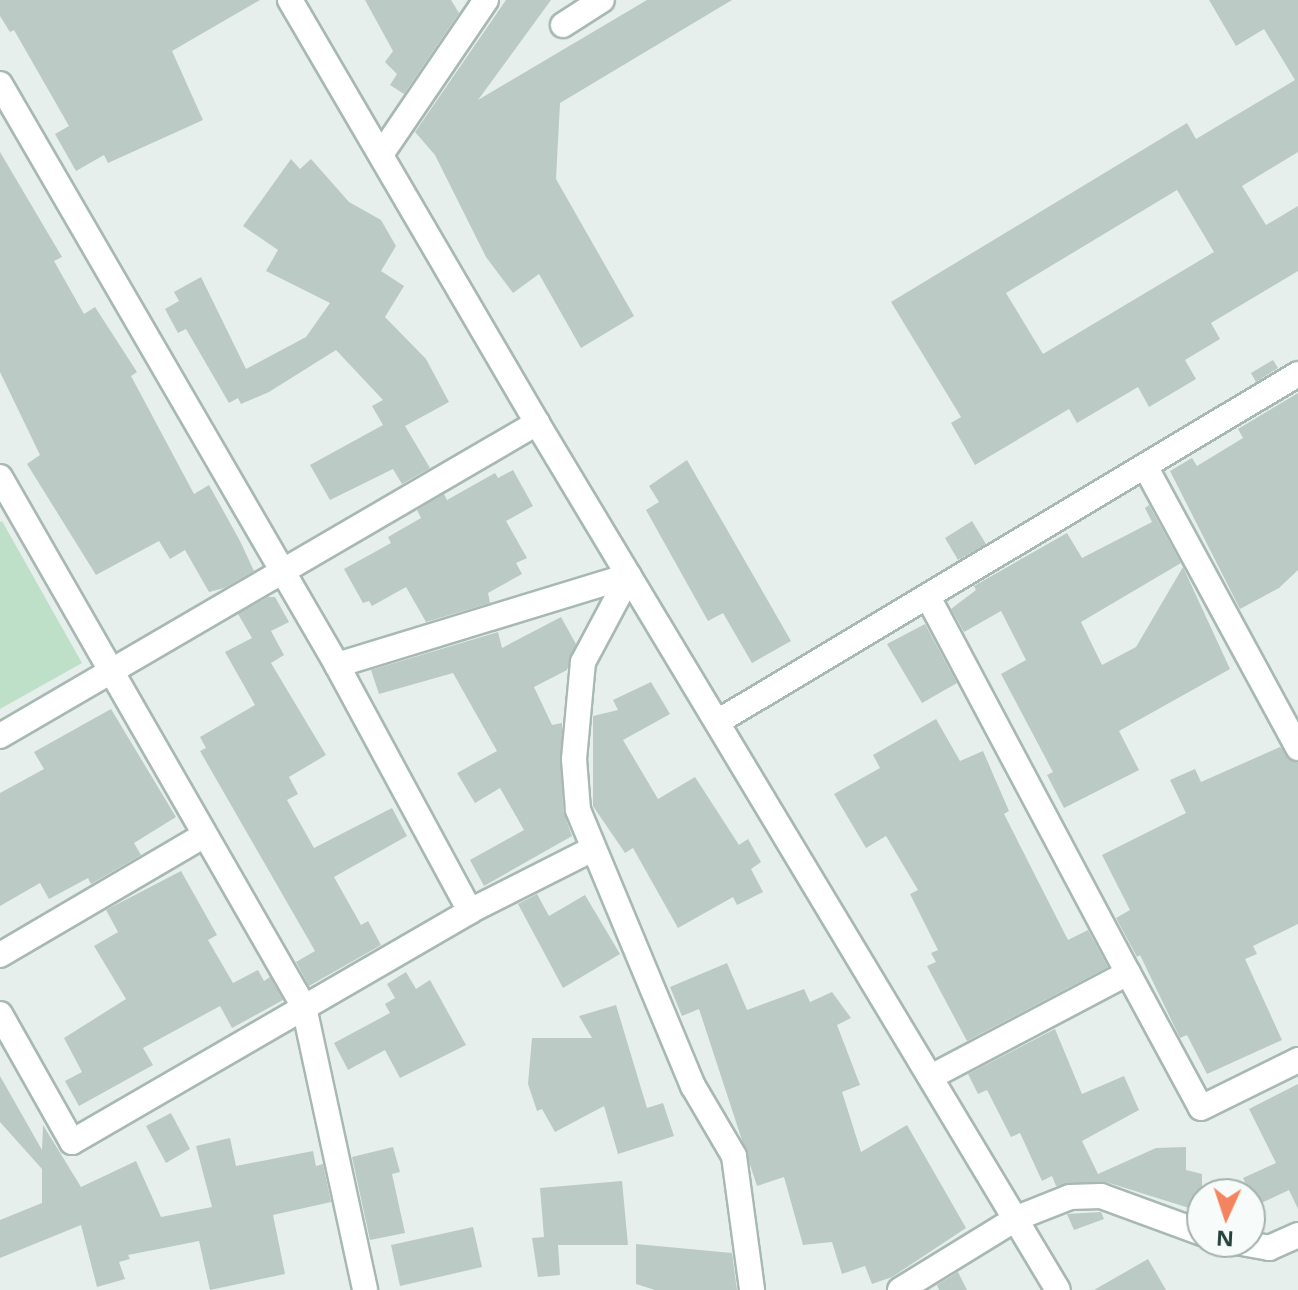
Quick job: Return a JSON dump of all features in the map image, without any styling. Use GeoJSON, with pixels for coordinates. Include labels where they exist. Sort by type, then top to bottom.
{"type":"FeatureCollection","features":[{"type":"Feature","properties":{"kind":"street"},"geometry":{"type":"LineString","coordinates":[[290,0],[537,423],[719,721],[1058,1290]]}},
{"type":"Feature","properties":{"kind":"street"},"geometry":{"type":"LineString","coordinates":[[382,153],[486,0]]}},
{"type":"Feature","properties":{"kind":"street"},"geometry":{"type":"LineString","coordinates":[[563,25],[602,0]]}},
{"type":"Feature","properties":{"kind":"street"},"geometry":{"type":"LineString","coordinates":[[0,84],[337,665],[470,911]]}},
{"type":"Feature","properties":{"kind":"street"},"geometry":{"type":"LineString","coordinates":[[719,721],[1298,374]]}},
{"type":"Feature","properties":{"kind":"street"},"geometry":{"type":"LineString","coordinates":[[0,736],[537,423]]}},
{"type":"Feature","properties":{"kind":"street"},"geometry":{"type":"LineString","coordinates":[[1145,466],[1298,748]]}},
{"type":"Feature","properties":{"kind":"street"},"geometry":{"type":"LineString","coordinates":[[4,493],[112,671],[203,836],[304,1007],[365,1290]]}},
{"type":"Feature","properties":{"kind":"street"},"geometry":{"type":"LineString","coordinates":[[337,665],[629,576]]}},
{"type":"Feature","properties":{"kind":"street"},"geometry":{"type":"LineString","coordinates":[[629,576],[583,662],[574,759],[578,810],[591,850],[693,1086],[734,1156],[752,1290]]}},
{"type":"Feature","properties":{"kind":"street"},"geometry":{"type":"LineString","coordinates":[[928,597],[1201,1108],[1298,1060]]}},
{"type":"Feature","properties":{"kind":"street"},"geometry":{"type":"LineString","coordinates":[[0,955],[203,836]]}},
{"type":"Feature","properties":{"kind":"street"},"geometry":{"type":"LineString","coordinates":[[0,1014],[72,1142],[470,911],[591,850]]}},
{"type":"Feature","properties":{"kind":"street"},"geometry":{"type":"LineString","coordinates":[[931,1077],[1128,973]]}},
{"type":"Feature","properties":{"kind":"street"},"geometry":{"type":"LineString","coordinates":[[900,1290],[1017,1218],[1070,1197],[1101,1196],[1186,1227]]}},
{"type":"Feature","properties":{"kind":"street"},"geometry":{"type":"LineString","coordinates":[[1266,1247],[1298,1235]]}},
{"type":"Feature","properties":{"kind":"green space"},"geometry":{"type":"Polygon","coordinates":[[[0,522],[82,663],[0,709],[0,522]]]}},
{"type":"Feature","properties":{"kind":"building"},"geometry":{"type":"Polygon","coordinates":[[[0,0],[260,0],[172,51],[203,120],[108,163],[104,155],[76,171],[55,134],[69,126],[14,30],[10,32],[0,16],[0,0]]]}},
{"type":"Feature","properties":{"kind":"building"},"geometry":{"type":"Polygon","coordinates":[[[365,0],[451,0],[459,13],[404,94],[390,85],[397,74],[385,62],[393,51],[365,0]]]}},
{"type":"Feature","properties":{"kind":"building"},"geometry":{"type":"Polygon","coordinates":[[[506,0],[551,0],[478,100],[647,0],[732,0],[560,103],[556,179],[634,316],[581,348],[539,274],[513,293],[486,257],[435,155],[415,132],[506,0]]]}},
{"type":"Feature","properties":{"kind":"building"},"geometry":{"type":"Polygon","coordinates":[[[1209,0],[1298,0],[1298,152],[1242,186],[1266,225],[1298,206],[1298,271],[1211,323],[1220,339],[1185,360],[1196,379],[1149,407],[1138,387],[1077,423],[1069,409],[975,465],[951,423],[961,417],[891,302],[1187,123],[1196,139],[1295,80],[1264,29],[1236,46],[1209,0]],[[1177,190],[1006,293],[1043,354],[1214,252],[1177,190]]]}},
{"type":"Feature","properties":{"kind":"building"},"geometry":{"type":"Polygon","coordinates":[[[0,152],[62,257],[54,261],[84,314],[95,307],[137,372],[131,376],[194,494],[209,485],[240,541],[254,571],[224,588],[209,592],[185,550],[170,559],[159,541],[96,575],[27,464],[40,455],[0,372],[0,152]]]}},
{"type":"Feature","properties":{"kind":"building"},"geometry":{"type":"Polygon","coordinates":[[[291,159],[300,169],[311,159],[349,202],[381,220],[396,246],[381,271],[404,286],[385,317],[426,359],[449,402],[405,426],[430,468],[402,484],[393,469],[330,500],[310,465],[383,425],[372,406],[383,400],[336,350],[269,392],[241,404],[238,398],[229,403],[186,329],[178,333],[165,309],[179,301],[174,292],[201,277],[246,369],[306,337],[330,303],[266,271],[278,250],[243,226],[291,159]]]}},
{"type":"Feature","properties":{"kind":"building"},"geometry":{"type":"Polygon","coordinates":[[[1273,360],[1278,368],[1256,382],[1251,373],[1273,360]]]}},
{"type":"Feature","properties":{"kind":"building"},"geometry":{"type":"Polygon","coordinates":[[[1298,393],[1298,570],[1279,588],[1240,609],[1170,471],[1192,458],[1197,466],[1243,438],[1238,429],[1298,393]]]}},
{"type":"Feature","properties":{"kind":"building"},"geometry":{"type":"Polygon","coordinates":[[[687,460],[791,641],[752,663],[723,613],[708,621],[646,510],[659,502],[649,486],[687,460]]]}},
{"type":"Feature","properties":{"kind":"building"},"geometry":{"type":"Polygon","coordinates":[[[513,470],[533,506],[506,521],[527,558],[516,563],[522,574],[488,593],[490,603],[426,622],[406,587],[372,606],[369,601],[363,603],[344,569],[391,543],[388,537],[421,518],[417,510],[444,494],[447,500],[495,473],[498,478],[513,470]]]}},
{"type":"Feature","properties":{"kind":"building"},"geometry":{"type":"Polygon","coordinates":[[[1149,505],[1181,563],[1081,622],[1102,665],[1136,647],[1183,567],[1230,669],[1119,731],[1139,770],[1064,808],[1047,775],[1053,772],[1001,674],[1026,660],[1001,611],[964,632],[951,609],[976,590],[974,586],[1067,533],[1082,558],[1152,522],[1145,508],[1149,505]]]}},
{"type":"Feature","properties":{"kind":"building"},"geometry":{"type":"Polygon","coordinates":[[[972,521],[986,544],[958,560],[945,538],[972,521]]]}},
{"type":"Feature","properties":{"kind":"building"},"geometry":{"type":"Polygon","coordinates":[[[268,597],[275,597],[289,622],[271,631],[284,655],[271,663],[326,755],[289,777],[298,794],[287,800],[314,848],[392,808],[407,836],[334,877],[361,925],[368,921],[381,945],[309,986],[296,962],[315,951],[200,751],[206,748],[200,737],[255,705],[225,652],[252,638],[238,614],[268,597]]]}},
{"type":"Feature","properties":{"kind":"building"},"geometry":{"type":"Polygon","coordinates":[[[561,617],[576,644],[567,670],[534,687],[552,725],[562,723],[563,811],[572,836],[484,886],[470,860],[524,830],[500,788],[475,803],[457,773],[497,751],[453,673],[379,694],[371,670],[498,632],[502,648],[561,617]]]}},
{"type":"Feature","properties":{"kind":"building"},"geometry":{"type":"Polygon","coordinates":[[[925,624],[957,683],[922,703],[887,644],[925,624]]]}},
{"type":"Feature","properties":{"kind":"building"},"geometry":{"type":"Polygon","coordinates":[[[651,682],[670,714],[623,740],[658,799],[695,777],[739,845],[748,839],[761,862],[751,869],[763,892],[737,905],[733,897],[678,928],[633,848],[625,853],[593,806],[593,716],[618,710],[613,700],[651,682]]]}},
{"type":"Feature","properties":{"kind":"building"},"geometry":{"type":"Polygon","coordinates":[[[111,709],[176,817],[134,843],[141,855],[91,884],[88,878],[49,899],[40,883],[0,906],[0,793],[44,769],[34,752],[111,709]]]}},
{"type":"Feature","properties":{"kind":"building"},"geometry":{"type":"Polygon","coordinates":[[[936,719],[960,761],[983,751],[1009,811],[1004,814],[1068,940],[1088,930],[1108,967],[967,1041],[927,966],[936,962],[931,953],[938,950],[910,894],[918,890],[886,836],[866,848],[834,794],[880,768],[873,755],[936,719]]]}},
{"type":"Feature","properties":{"kind":"building"},"geometry":{"type":"Polygon","coordinates":[[[1280,747],[1298,763],[1298,924],[1253,946],[1257,954],[1245,959],[1282,1040],[1207,1074],[1187,1035],[1180,1038],[1140,955],[1137,957],[1116,918],[1130,910],[1102,855],[1186,813],[1170,780],[1195,769],[1201,782],[1280,747]]]}},
{"type":"Feature","properties":{"kind":"building"},"geometry":{"type":"Polygon","coordinates":[[[181,871],[217,935],[208,940],[233,983],[258,970],[264,981],[270,977],[283,1000],[232,1028],[220,1006],[143,1048],[153,1065],[79,1106],[65,1081],[82,1072],[64,1038],[126,999],[94,946],[118,932],[106,910],[181,871]]]}},
{"type":"Feature","properties":{"kind":"building"},"geometry":{"type":"Polygon","coordinates":[[[537,894],[549,916],[585,895],[620,954],[563,988],[518,904],[537,894]]]}},
{"type":"Feature","properties":{"kind":"building"},"geometry":{"type":"Polygon","coordinates":[[[727,963],[747,1010],[804,989],[810,1002],[832,992],[851,1018],[837,1025],[860,1085],[842,1092],[861,1152],[907,1125],[966,1228],[892,1277],[872,1284],[865,1266],[842,1274],[832,1242],[803,1245],[784,1177],[757,1186],[699,1009],[682,1016],[670,987],[727,963]]]}},
{"type":"Feature","properties":{"kind":"building"},"geometry":{"type":"Polygon","coordinates":[[[406,972],[416,989],[430,980],[466,1045],[400,1078],[385,1050],[348,1070],[334,1043],[390,1013],[385,1004],[395,998],[387,984],[406,972]]]}},
{"type":"Feature","properties":{"kind":"building"},"geometry":{"type":"Polygon","coordinates":[[[616,1005],[647,1108],[663,1103],[674,1136],[618,1154],[604,1106],[555,1132],[542,1109],[537,1111],[528,1084],[532,1038],[592,1038],[579,1016],[616,1005]]]}},
{"type":"Feature","properties":{"kind":"building"},"geometry":{"type":"Polygon","coordinates":[[[1055,1029],[1082,1094],[1124,1076],[1139,1110],[1082,1141],[1098,1174],[1156,1148],[1186,1147],[1186,1170],[1202,1174],[1202,1178],[1186,1178],[1186,1207],[1106,1182],[1056,1186],[1052,1176],[1042,1181],[1020,1133],[1011,1137],[987,1090],[978,1094],[968,1074],[1055,1029]]]}},
{"type":"Feature","properties":{"kind":"building"},"geometry":{"type":"Polygon","coordinates":[[[0,1076],[42,1150],[43,1125],[81,1187],[136,1161],[161,1217],[212,1207],[196,1146],[230,1138],[236,1166],[313,1151],[316,1166],[323,1164],[331,1202],[273,1215],[285,1274],[210,1290],[199,1241],[128,1255],[130,1259],[119,1262],[125,1279],[97,1287],[81,1225],[0,1258],[0,1220],[42,1203],[42,1169],[0,1122],[0,1076]]]}},
{"type":"Feature","properties":{"kind":"building"},"geometry":{"type":"Polygon","coordinates":[[[1298,1084],[1298,1209],[1289,1190],[1266,1201],[1266,1178],[1243,1178],[1276,1163],[1249,1109],[1298,1084]]]}},
{"type":"Feature","properties":{"kind":"building"},"geometry":{"type":"Polygon","coordinates":[[[171,1113],[190,1149],[166,1163],[146,1126],[171,1113]]]}},
{"type":"Feature","properties":{"kind":"building"},"geometry":{"type":"Polygon","coordinates":[[[393,1147],[400,1172],[392,1174],[405,1233],[370,1240],[352,1157],[393,1147]]]}},
{"type":"Feature","properties":{"kind":"building"},"geometry":{"type":"Polygon","coordinates":[[[622,1181],[628,1245],[558,1245],[560,1275],[538,1277],[532,1238],[544,1237],[540,1188],[622,1181]]]}},
{"type":"Feature","properties":{"kind":"building"},"geometry":{"type":"Polygon","coordinates":[[[1101,1212],[1104,1219],[1074,1230],[1067,1214],[1101,1212]]]}},
{"type":"Feature","properties":{"kind":"building"},"geometry":{"type":"Polygon","coordinates":[[[473,1227],[482,1267],[400,1286],[391,1245],[473,1227]]]}},
{"type":"Feature","properties":{"kind":"building"},"geometry":{"type":"Polygon","coordinates":[[[636,1244],[732,1253],[737,1290],[655,1290],[636,1284],[636,1244]]]}},
{"type":"Feature","properties":{"kind":"building"},"geometry":{"type":"Polygon","coordinates":[[[1148,1259],[1166,1290],[1094,1290],[1148,1259]]]}},
{"type":"Feature","properties":{"kind":"building"},"geometry":{"type":"Polygon","coordinates":[[[958,1272],[967,1290],[939,1290],[937,1285],[958,1272]]]}}]}
